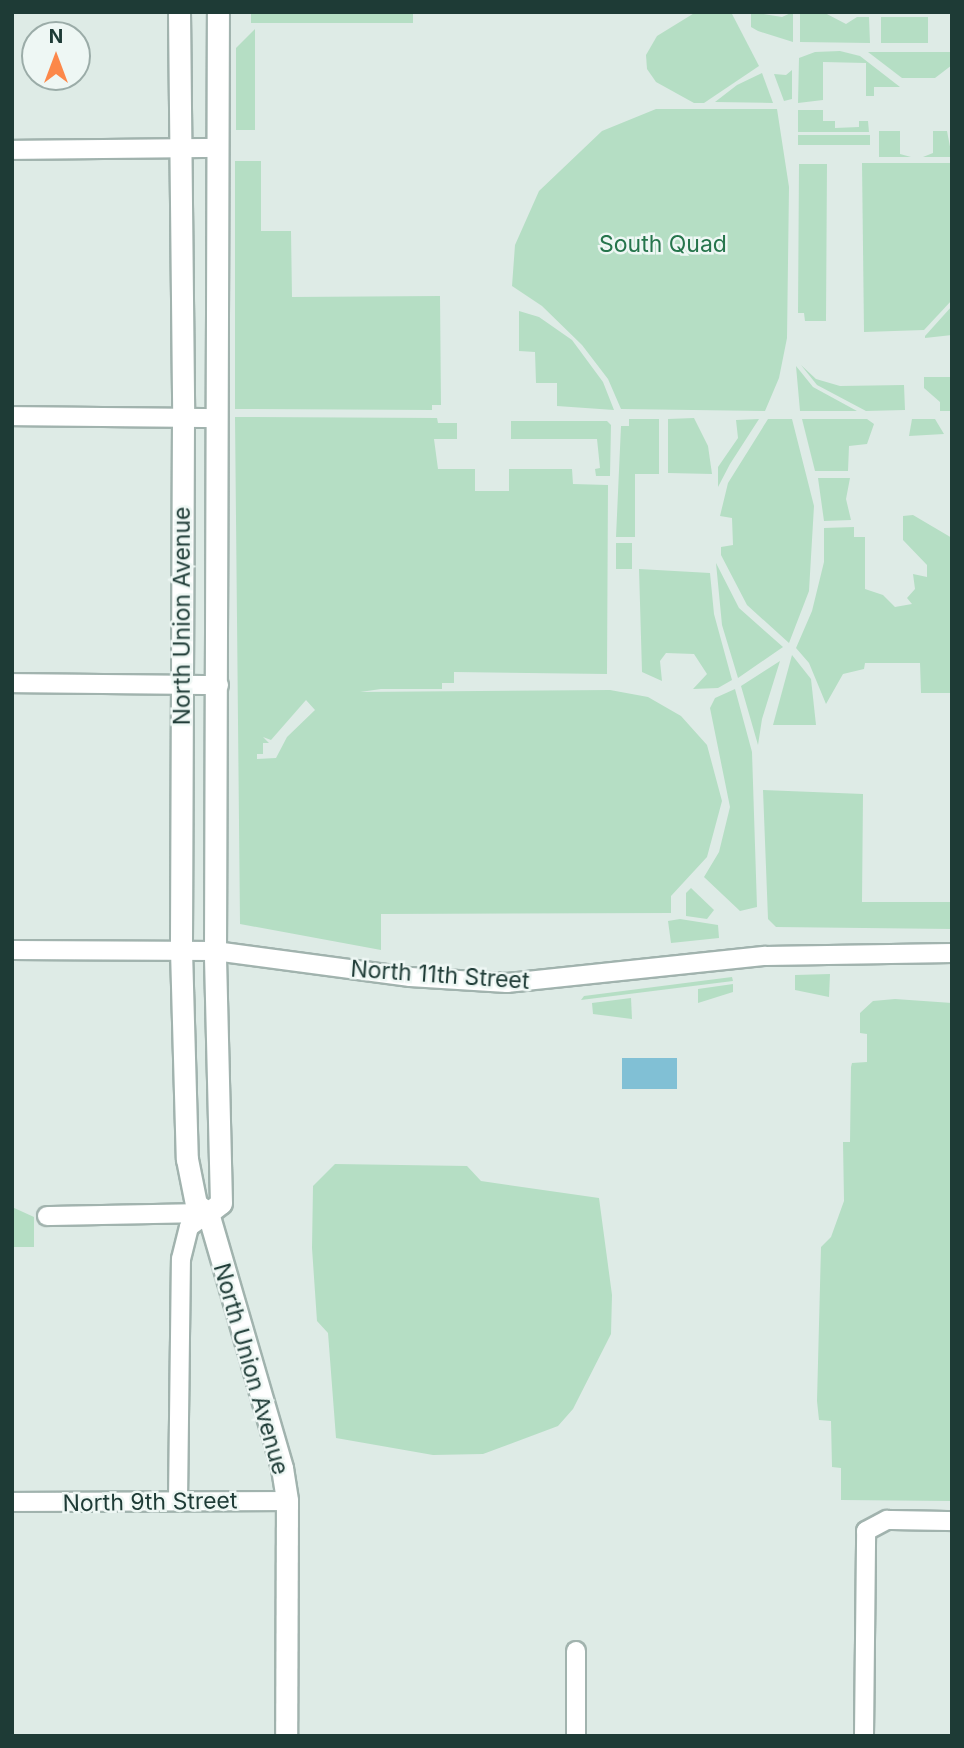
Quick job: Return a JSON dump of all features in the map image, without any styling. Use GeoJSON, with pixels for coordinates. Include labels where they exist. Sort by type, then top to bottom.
{"type":"FeatureCollection","features":[{"type":"Feature","properties":{"kind":"street","name":"North Union Avenue"},"geometry":{"type":"LineString","coordinates":[[179,12],[183,418],[181,950],[187,1159],[197,1204],[208,1213],[258,1380],[287,1501],[286,1736]]}},
{"type":"Feature","properties":{"kind":"street","name":"North Union Avenue"},"geometry":{"type":"LineString","coordinates":[[178,1501],[181,1259],[189,1227],[221,1203],[215,951],[219,685],[218,12]]}},
{"type":"Feature","properties":{"kind":"street"},"geometry":{"type":"LineString","coordinates":[[12,150],[219,148]]}},
{"type":"Feature","properties":{"kind":"street"},"geometry":{"type":"LineString","coordinates":[[12,416],[218,418]]}},
{"type":"Feature","properties":{"kind":"street"},"geometry":{"type":"LineString","coordinates":[[12,682],[219,685]]}},
{"type":"Feature","properties":{"kind":"street","name":"North 11th Street"},"geometry":{"type":"LineString","coordinates":[[12,950],[215,951],[410,977],[507,983],[766,956],[952,953]]}},
{"type":"Feature","properties":{"kind":"street"},"geometry":{"type":"LineString","coordinates":[[47,1216],[208,1213]]}},
{"type":"Feature","properties":{"kind":"street","name":"North 9th Street"},"geometry":{"type":"LineString","coordinates":[[12,1502],[287,1501]]}},
{"type":"Feature","properties":{"kind":"street"},"geometry":{"type":"LineString","coordinates":[[864,1736],[866,1531],[887,1520],[952,1521]]}},
{"type":"Feature","properties":{"kind":"street"},"geometry":{"type":"LineString","coordinates":[[576,1651],[576,1736]]}},
{"type":"Feature","properties":{"kind":"green space"},"geometry":{"type":"Polygon","coordinates":[[[251,12],[413,12],[413,23],[251,23],[251,12]]]}},
{"type":"Feature","properties":{"kind":"green space"},"geometry":{"type":"Polygon","coordinates":[[[696,12],[731,12],[759,66],[704,103],[694,103],[656,82],[647,69],[646,55],[657,36],[696,12]]]}},
{"type":"Feature","properties":{"kind":"green space"},"geometry":{"type":"Polygon","coordinates":[[[751,12],[782,17],[793,12],[793,42],[751,27],[751,12]]]}},
{"type":"Feature","properties":{"kind":"green space"},"geometry":{"type":"Polygon","coordinates":[[[800,12],[823,12],[846,24],[857,17],[869,17],[870,43],[800,42],[800,12]]]}},
{"type":"Feature","properties":{"kind":"green space"},"geometry":{"type":"Polygon","coordinates":[[[881,17],[928,17],[928,43],[881,43],[881,17]]]}},
{"type":"Feature","properties":{"kind":"green space"},"geometry":{"type":"Polygon","coordinates":[[[255,29],[255,130],[236,130],[236,48],[255,29]]]}},
{"type":"Feature","properties":{"kind":"green space"},"geometry":{"type":"Polygon","coordinates":[[[840,51],[860,56],[900,87],[874,87],[874,96],[866,96],[866,63],[823,62],[823,100],[798,103],[799,58],[815,52],[840,51]]]}},
{"type":"Feature","properties":{"kind":"green space"},"geometry":{"type":"Polygon","coordinates":[[[868,52],[952,52],[952,65],[935,78],[902,78],[868,52]]]}},
{"type":"Feature","properties":{"kind":"green space"},"geometry":{"type":"Polygon","coordinates":[[[792,70],[792,99],[784,101],[774,74],[786,75],[792,70]]]}},
{"type":"Feature","properties":{"kind":"green space"},"geometry":{"type":"Polygon","coordinates":[[[762,73],[773,103],[715,102],[737,85],[762,73]]]}},
{"type":"Feature","properties":{"kind":"green space","name":"South Quad"},"geometry":{"type":"Polygon","coordinates":[[[656,109],[777,109],[789,187],[787,338],[779,378],[765,411],[621,409],[608,379],[582,345],[542,306],[512,286],[515,245],[539,191],[602,131],[656,109]]]}},
{"type":"Feature","properties":{"kind":"green space"},"geometry":{"type":"Polygon","coordinates":[[[798,110],[823,110],[823,121],[835,121],[835,128],[859,127],[859,121],[868,121],[869,132],[798,132],[798,110]]]}},
{"type":"Feature","properties":{"kind":"green space"},"geometry":{"type":"Polygon","coordinates":[[[879,131],[900,131],[900,154],[911,157],[879,157],[879,131]]]}},
{"type":"Feature","properties":{"kind":"green space"},"geometry":{"type":"Polygon","coordinates":[[[933,131],[947,131],[952,157],[923,157],[933,153],[933,131]]]}},
{"type":"Feature","properties":{"kind":"green space"},"geometry":{"type":"Polygon","coordinates":[[[798,135],[870,135],[870,145],[798,145],[798,135]]]}},
{"type":"Feature","properties":{"kind":"green space"},"geometry":{"type":"Polygon","coordinates":[[[235,161],[261,161],[261,231],[291,231],[292,297],[440,296],[441,405],[432,405],[432,410],[235,409],[235,161]]]}},
{"type":"Feature","properties":{"kind":"green space"},"geometry":{"type":"Polygon","coordinates":[[[862,163],[952,163],[952,300],[924,330],[864,332],[862,163]]]}},
{"type":"Feature","properties":{"kind":"green space"},"geometry":{"type":"Polygon","coordinates":[[[799,164],[827,164],[826,321],[805,321],[804,313],[798,313],[799,164]]]}},
{"type":"Feature","properties":{"kind":"green space"},"geometry":{"type":"Polygon","coordinates":[[[952,306],[952,335],[925,338],[925,336],[952,306]]]}},
{"type":"Feature","properties":{"kind":"green space"},"geometry":{"type":"Polygon","coordinates":[[[519,311],[539,317],[572,340],[603,382],[614,410],[557,406],[557,383],[536,383],[535,352],[519,351],[519,311]]]}},
{"type":"Feature","properties":{"kind":"green space"},"geometry":{"type":"Polygon","coordinates":[[[801,365],[816,379],[840,386],[904,385],[905,410],[866,411],[817,385],[801,365]]]}},
{"type":"Feature","properties":{"kind":"green space"},"geometry":{"type":"Polygon","coordinates":[[[796,366],[813,387],[857,411],[800,411],[796,366]]]}},
{"type":"Feature","properties":{"kind":"green space"},"geometry":{"type":"Polygon","coordinates":[[[924,377],[952,377],[952,411],[940,411],[940,402],[924,388],[924,377]]]}},
{"type":"Feature","properties":{"kind":"green space"},"geometry":{"type":"Polygon","coordinates":[[[235,417],[437,418],[438,423],[457,423],[457,439],[434,439],[438,469],[475,469],[475,491],[509,491],[509,469],[572,469],[573,484],[608,485],[607,674],[454,672],[454,683],[442,683],[442,689],[381,689],[360,692],[610,690],[648,697],[681,716],[707,745],[722,801],[707,857],[671,896],[671,913],[381,914],[381,950],[240,924],[235,417]],[[306,700],[271,740],[263,737],[269,743],[263,743],[263,754],[257,754],[257,759],[276,758],[287,737],[315,710],[306,700]]]}},
{"type":"Feature","properties":{"kind":"green space"},"geometry":{"type":"Polygon","coordinates":[[[694,418],[708,446],[712,474],[668,473],[668,419],[694,418]]]}},
{"type":"Feature","properties":{"kind":"green space"},"geometry":{"type":"Polygon","coordinates":[[[629,419],[659,419],[659,474],[635,474],[635,537],[616,537],[621,426],[629,426],[629,419]]]}},
{"type":"Feature","properties":{"kind":"green space"},"geometry":{"type":"Polygon","coordinates":[[[759,419],[718,487],[718,467],[738,438],[736,420],[759,419]]]}},
{"type":"Feature","properties":{"kind":"green space"},"geometry":{"type":"Polygon","coordinates":[[[768,419],[792,419],[814,506],[809,591],[789,643],[747,605],[721,555],[721,547],[733,545],[732,518],[720,516],[728,483],[768,419]]]}},
{"type":"Feature","properties":{"kind":"green space"},"geometry":{"type":"Polygon","coordinates":[[[802,419],[867,419],[874,424],[867,444],[849,446],[848,471],[815,471],[802,419]]]}},
{"type":"Feature","properties":{"kind":"green space"},"geometry":{"type":"Polygon","coordinates":[[[912,419],[935,419],[944,434],[909,436],[912,419]]]}},
{"type":"Feature","properties":{"kind":"green space"},"geometry":{"type":"Polygon","coordinates":[[[511,421],[607,421],[611,425],[610,476],[596,476],[595,469],[600,468],[597,439],[511,439],[511,421]]]}},
{"type":"Feature","properties":{"kind":"green space"},"geometry":{"type":"Polygon","coordinates":[[[818,478],[850,478],[846,499],[851,520],[824,521],[818,478]]]}},
{"type":"Feature","properties":{"kind":"green space"},"geometry":{"type":"Polygon","coordinates":[[[913,515],[952,538],[952,693],[921,693],[920,663],[865,663],[864,669],[843,674],[826,704],[809,663],[796,648],[812,611],[824,562],[824,528],[854,527],[854,537],[865,537],[865,589],[883,595],[895,607],[912,604],[907,598],[915,589],[913,574],[927,577],[927,565],[903,540],[903,516],[913,515]]]}},
{"type":"Feature","properties":{"kind":"green space"},"geometry":{"type":"Polygon","coordinates":[[[616,543],[632,543],[632,569],[616,569],[616,543]]]}},
{"type":"Feature","properties":{"kind":"green space"},"geometry":{"type":"Polygon","coordinates":[[[716,563],[739,608],[783,647],[738,678],[722,625],[716,563]]]}},
{"type":"Feature","properties":{"kind":"green space"},"geometry":{"type":"Polygon","coordinates":[[[639,569],[710,573],[714,614],[732,680],[718,688],[693,689],[707,674],[694,654],[666,653],[660,661],[662,681],[642,672],[639,569]]]}},
{"type":"Feature","properties":{"kind":"green space"},"geometry":{"type":"Polygon","coordinates":[[[792,655],[811,679],[816,725],[773,725],[792,655]]]}},
{"type":"Feature","properties":{"kind":"green space"},"geometry":{"type":"Polygon","coordinates":[[[780,661],[762,719],[758,745],[741,686],[780,661]]]}},
{"type":"Feature","properties":{"kind":"green space"},"geometry":{"type":"Polygon","coordinates":[[[735,689],[752,752],[757,907],[740,911],[704,877],[719,852],[730,807],[710,708],[715,698],[735,689]]]}},
{"type":"Feature","properties":{"kind":"green space"},"geometry":{"type":"Polygon","coordinates":[[[763,790],[863,794],[862,902],[952,902],[952,929],[776,927],[768,919],[763,790]]]}},
{"type":"Feature","properties":{"kind":"green space"},"geometry":{"type":"Polygon","coordinates":[[[691,888],[714,910],[707,919],[686,916],[686,893],[691,888]]]}},
{"type":"Feature","properties":{"kind":"green space"},"geometry":{"type":"Polygon","coordinates":[[[680,919],[718,925],[719,938],[671,943],[668,921],[680,919]]]}},
{"type":"Feature","properties":{"kind":"green space"},"geometry":{"type":"Polygon","coordinates":[[[830,974],[829,997],[795,990],[795,975],[830,974]]]}},
{"type":"Feature","properties":{"kind":"green space"},"geometry":{"type":"Polygon","coordinates":[[[732,977],[733,981],[581,1000],[584,996],[732,977]]]}},
{"type":"Feature","properties":{"kind":"green space"},"geometry":{"type":"Polygon","coordinates":[[[733,984],[733,992],[698,1003],[698,989],[733,984]]]}},
{"type":"Feature","properties":{"kind":"green space"},"geometry":{"type":"Polygon","coordinates":[[[631,998],[632,1019],[593,1014],[592,1003],[631,998]]]}},
{"type":"Feature","properties":{"kind":"green space"},"geometry":{"type":"Polygon","coordinates":[[[895,999],[952,1003],[952,1501],[841,1500],[841,1468],[832,1467],[831,1421],[819,1420],[817,1401],[821,1247],[831,1237],[844,1201],[843,1142],[850,1142],[851,1067],[852,1063],[867,1062],[867,1034],[860,1033],[860,1013],[873,1001],[895,999]]]}},
{"type":"Feature","properties":{"kind":"green space"},"geometry":{"type":"Polygon","coordinates":[[[335,1164],[467,1166],[481,1181],[599,1198],[612,1295],[611,1334],[573,1409],[558,1426],[483,1454],[433,1455],[336,1438],[328,1333],[317,1321],[312,1248],[313,1186],[335,1164]]]}},
{"type":"Feature","properties":{"kind":"green space"},"geometry":{"type":"Polygon","coordinates":[[[12,1207],[34,1217],[34,1247],[12,1247],[12,1207]]]}},
{"type":"Feature","properties":{"kind":"water"},"geometry":{"type":"Polygon","coordinates":[[[622,1058],[677,1058],[677,1089],[622,1089],[622,1058]]]}}]}
